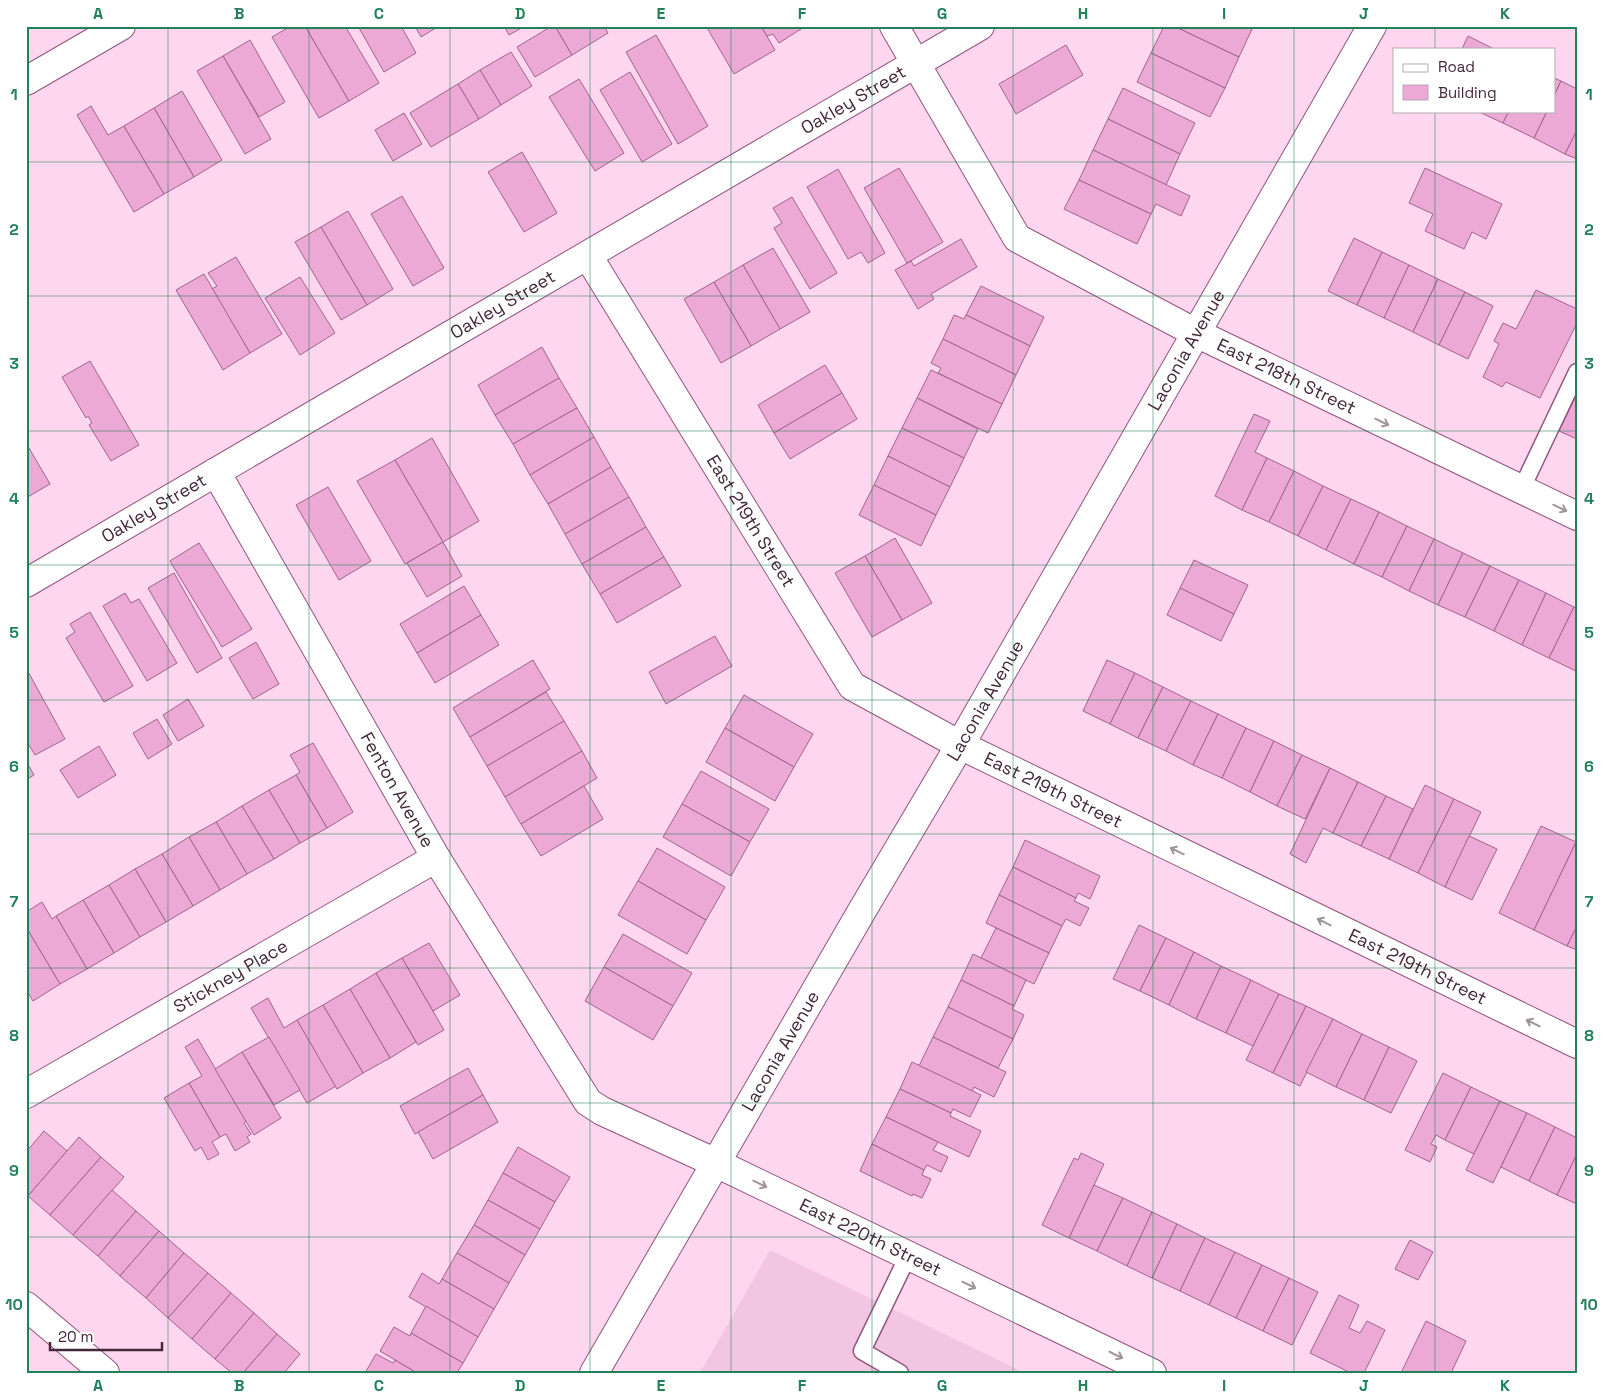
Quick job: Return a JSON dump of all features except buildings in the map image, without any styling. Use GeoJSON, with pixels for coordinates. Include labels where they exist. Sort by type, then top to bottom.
{"type":"FeatureCollection","features":[{"type":"Feature","properties":{"kind":"street"},"geometry":{"type":"LineString","coordinates":[[26,81],[121,26]]}},
{"type":"Feature","properties":{"kind":"street","name":"East 218th Street"},"geometry":{"type":"LineString","coordinates":[[894,26],[1018,238],[1196,333],[1577,516]]}},
{"type":"Feature","properties":{"kind":"street","name":"Oakley Street"},"geometry":{"type":"LineString","coordinates":[[26,583],[980,26]]}},
{"type":"Feature","properties":{"kind":"street","name":"Laconia Avenue"},"geometry":{"type":"LineString","coordinates":[[594,1373],[960,745],[1372,26]]}},
{"type":"Feature","properties":{"kind":"street","name":"East 219th Street"},"geometry":{"type":"LineString","coordinates":[[588,256],[852,686],[960,745],[1577,1044]]}},
{"type":"Feature","properties":{"kind":"street","name":"Fenton Avenue"},"geometry":{"type":"LineString","coordinates":[[216,472],[436,858],[588,1102]]}},
{"type":"Feature","properties":{"kind":"street","name":"Stickney Place"},"geometry":{"type":"LineString","coordinates":[[26,1094],[436,858]]}},
{"type":"Feature","properties":{"kind":"street","name":"East 220th Street"},"geometry":{"type":"LineString","coordinates":[[588,1102],[602,1111],[716,1162],[1152,1373]]}},
{"type":"Feature","properties":{"kind":"street"},"geometry":{"type":"LineString","coordinates":[[26,1306],[105,1373]]}},
{"type":"Feature","properties":{"kind":"lane"},"geometry":{"type":"LineString","coordinates":[[1521,490],[1577,372]]}},
{"type":"Feature","properties":{"kind":"lane"},"geometry":{"type":"LineString","coordinates":[[900,1373],[862,1351],[908,1256]]}},
{"type":"Feature","properties":{"kind":"shaded area"},"geometry":{"type":"Polygon","coordinates":[[[770,1250],[1025,1373],[700,1373],[770,1250]]]}}]}
